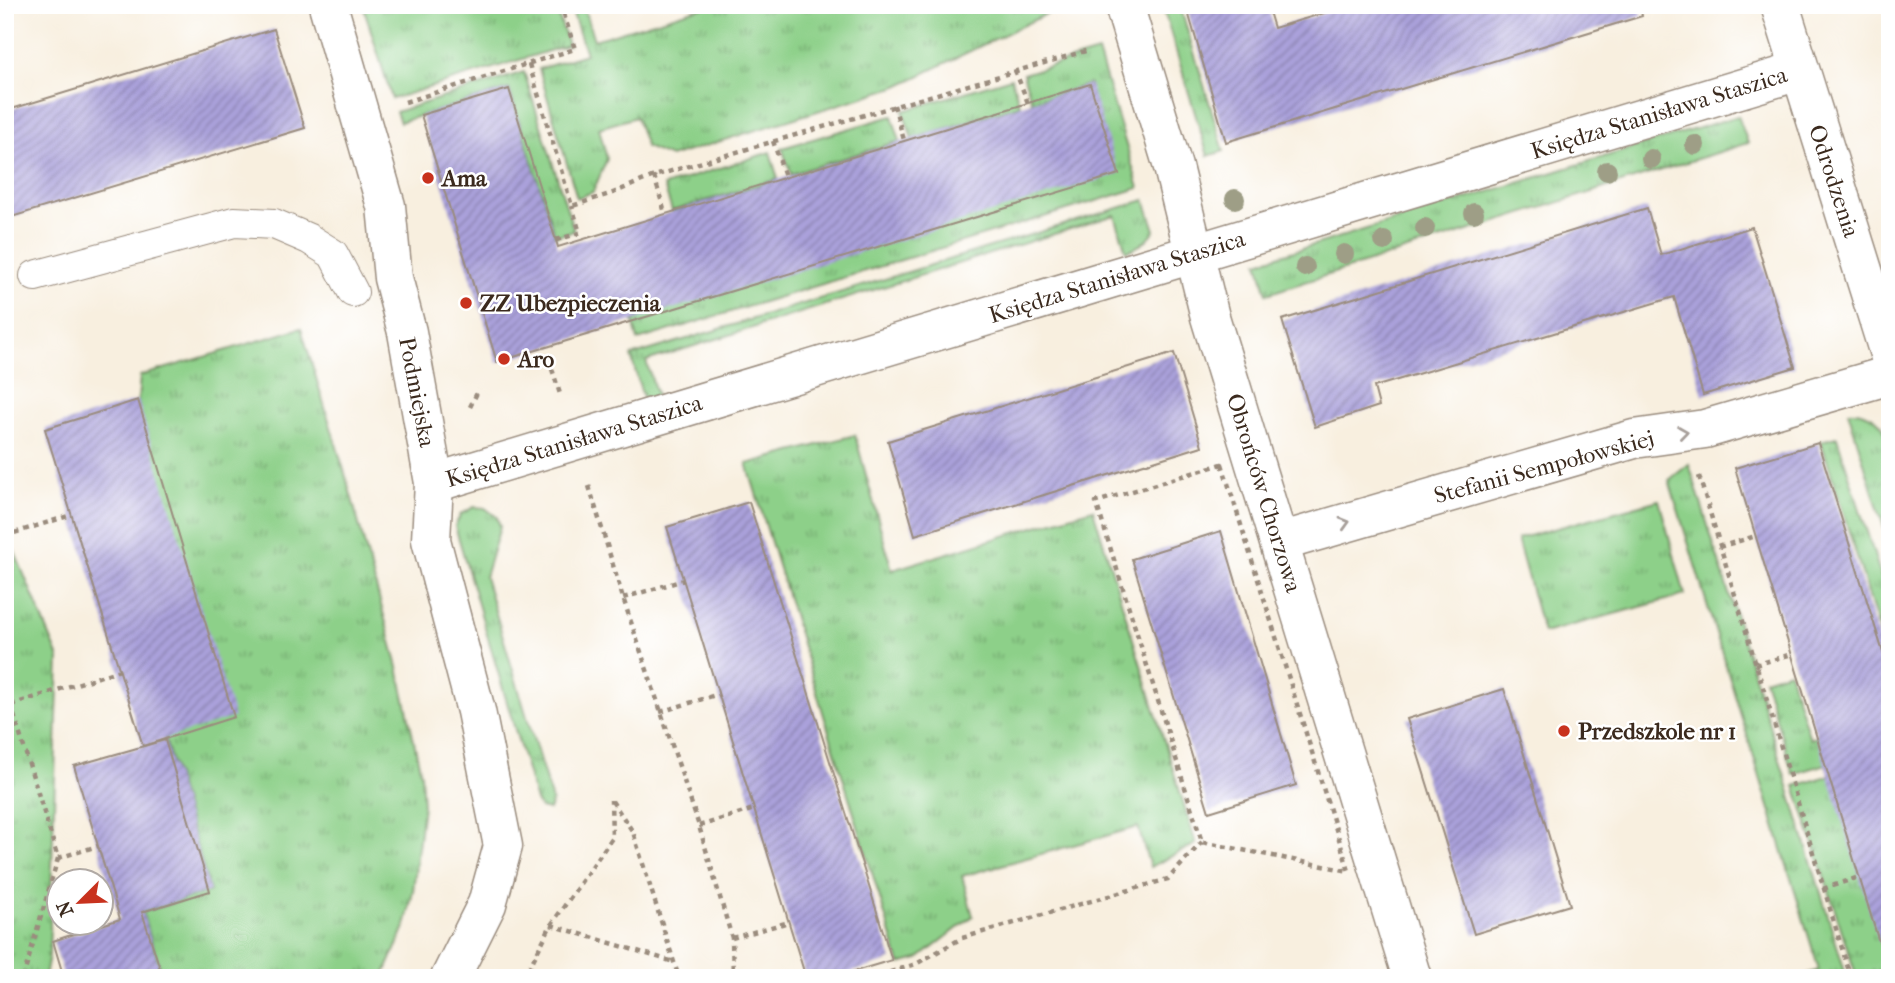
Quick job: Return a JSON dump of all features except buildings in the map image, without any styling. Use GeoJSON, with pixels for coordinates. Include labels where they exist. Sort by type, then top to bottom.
{"type":"FeatureCollection","features":[{"type":"Feature","properties":{"kind":"street","name":"Podmiejska"},"geometry":{"type":"LineString","coordinates":[[328,5],[386,206],[393,278],[407,332],[435,483],[431,540],[475,711],[503,846],[487,904],[450,978]]}},
{"type":"Feature","properties":{"kind":"street","name":"Obrońców Chorzowa"},"geometry":{"type":"LineString","coordinates":[[1124,5],[1174,167],[1210,317],[1412,978]]}},
{"type":"Feature","properties":{"kind":"street","name":"Odrodzenia"},"geometry":{"type":"LineString","coordinates":[[1780,5],[1890,357]]}},
{"type":"Feature","properties":{"kind":"street","name":"Księdza Stanisława Staszica"},"geometry":{"type":"LineString","coordinates":[[435,483],[1799,71]]}},
{"type":"Feature","properties":{"kind":"street","name":"Stefanii Sempołowskiej"},"geometry":{"type":"LineString","coordinates":[[1280,542],[1634,439],[1705,429],[1890,375]]}},
{"type":"Feature","properties":{"kind":"lane"},"geometry":{"type":"LineString","coordinates":[[35,276],[234,222],[274,225],[309,239],[333,254],[354,292]]}},
{"type":"Feature","properties":{"kind":"path"},"geometry":{"type":"LineString","coordinates":[[400,103],[575,49],[561,5]]}},
{"type":"Feature","properties":{"kind":"path"},"geometry":{"type":"LineString","coordinates":[[572,206],[654,176],[1090,50]]}},
{"type":"Feature","properties":{"kind":"path"},"geometry":{"type":"LineString","coordinates":[[530,64],[580,233],[556,240]]}},
{"type":"Feature","properties":{"kind":"path"},"geometry":{"type":"LineString","coordinates":[[1015,70],[1028,103]]}},
{"type":"Feature","properties":{"kind":"path"},"geometry":{"type":"LineString","coordinates":[[894,105],[904,140]]}},
{"type":"Feature","properties":{"kind":"path"},"geometry":{"type":"LineString","coordinates":[[774,141],[785,176]]}},
{"type":"Feature","properties":{"kind":"path"},"geometry":{"type":"LineString","coordinates":[[654,176],[664,213]]}},
{"type":"Feature","properties":{"kind":"path"},"geometry":{"type":"LineString","coordinates":[[1222,464],[1349,871],[1202,842],[1096,502],[1222,464]]}},
{"type":"Feature","properties":{"kind":"path"},"geometry":{"type":"LineString","coordinates":[[1696,466],[1851,978]]}},
{"type":"Feature","properties":{"kind":"path"},"geometry":{"type":"LineString","coordinates":[[586,478],[733,938],[733,978]]}},
{"type":"Feature","properties":{"kind":"path"},"geometry":{"type":"LineString","coordinates":[[5,536],[71,515]]}},
{"type":"Feature","properties":{"kind":"path"},"geometry":{"type":"LineString","coordinates":[[1719,547],[1756,536]]}},
{"type":"Feature","properties":{"kind":"path"},"geometry":{"type":"LineString","coordinates":[[623,598],[684,580]]}},
{"type":"Feature","properties":{"kind":"path"},"geometry":{"type":"LineString","coordinates":[[1755,665],[1791,654]]}},
{"type":"Feature","properties":{"kind":"path"},"geometry":{"type":"LineString","coordinates":[[11,705],[120,670]]}},
{"type":"Feature","properties":{"kind":"path"},"geometry":{"type":"LineString","coordinates":[[5,686],[58,858],[23,978]]}},
{"type":"Feature","properties":{"kind":"path"},"geometry":{"type":"LineString","coordinates":[[660,712],[719,694]]}},
{"type":"Feature","properties":{"kind":"path"},"geometry":{"type":"LineString","coordinates":[[524,978],[551,925],[612,838],[611,800],[633,832],[679,978]]}},
{"type":"Feature","properties":{"kind":"path"},"geometry":{"type":"LineString","coordinates":[[699,825],[754,809]]}},
{"type":"Feature","properties":{"kind":"path"},"geometry":{"type":"LineString","coordinates":[[871,978],[916,964],[962,938],[1168,879],[1202,842]]}},
{"type":"Feature","properties":{"kind":"path"},"geometry":{"type":"LineString","coordinates":[[58,858],[98,846]]}},
{"type":"Feature","properties":{"kind":"path"},"geometry":{"type":"LineString","coordinates":[[1823,889],[1859,877]]}},
{"type":"Feature","properties":{"kind":"path"},"geometry":{"type":"LineString","coordinates":[[733,938],[789,922]]}},
{"type":"Feature","properties":{"kind":"path"},"geometry":{"type":"LineString","coordinates":[[551,925],[674,962]]}},
{"type":"Feature","properties":{"kind":"green space"},"geometry":{"type":"Polygon","coordinates":[[[363,5],[555,5],[568,45],[392,99],[363,5]]]}},
{"type":"Feature","properties":{"kind":"green space"},"geometry":{"type":"Polygon","coordinates":[[[570,5],[583,5],[594,40],[710,5],[1065,5],[898,86],[670,157],[646,147],[636,117],[599,128],[607,159],[593,192],[577,198],[539,69],[586,54],[570,5]]]}},
{"type":"Feature","properties":{"kind":"green space"},"geometry":{"type":"Polygon","coordinates":[[[1180,6],[1224,151],[1208,156],[1164,11],[1180,6]]]}},
{"type":"Feature","properties":{"kind":"green space"},"geometry":{"type":"Polygon","coordinates":[[[1098,52],[1139,188],[638,340],[633,321],[1090,84],[1032,102],[1023,74],[1098,52]]]}},
{"type":"Feature","properties":{"kind":"green space"},"geometry":{"type":"Polygon","coordinates":[[[524,72],[574,231],[555,236],[509,89],[400,122],[396,112],[524,72]]]}},
{"type":"Feature","properties":{"kind":"green space"},"geometry":{"type":"Polygon","coordinates":[[[1011,78],[1020,105],[912,139],[903,111],[1011,78]]]}},
{"type":"Feature","properties":{"kind":"green space"},"geometry":{"type":"Polygon","coordinates":[[[892,116],[900,141],[791,174],[782,148],[892,116]]]}},
{"type":"Feature","properties":{"kind":"green space"},"geometry":{"type":"Polygon","coordinates":[[[1738,116],[1748,143],[1267,294],[1258,262],[1738,116]]]}},
{"type":"Feature","properties":{"kind":"green space"},"geometry":{"type":"Polygon","coordinates":[[[770,152],[778,179],[672,211],[664,186],[770,152]]]}},
{"type":"Feature","properties":{"kind":"green space"},"geometry":{"type":"Polygon","coordinates":[[[1145,200],[1155,230],[1143,243],[1131,249],[1126,251],[1115,215],[646,361],[657,396],[644,401],[631,356],[1145,200]]]}},
{"type":"Feature","properties":{"kind":"green space"},"geometry":{"type":"Polygon","coordinates":[[[301,328],[346,477],[398,667],[421,774],[423,805],[413,891],[405,927],[383,978],[163,978],[142,912],[210,891],[165,739],[138,400],[140,376],[301,328]]]}},
{"type":"Feature","properties":{"kind":"green space"},"geometry":{"type":"Polygon","coordinates":[[[1848,411],[1871,416],[1882,426],[1886,436],[1890,466],[1890,547],[1848,411]]]}},
{"type":"Feature","properties":{"kind":"green space"},"geometry":{"type":"Polygon","coordinates":[[[855,435],[892,570],[1093,509],[1196,844],[1150,867],[1138,827],[962,876],[973,916],[918,959],[900,964],[747,464],[855,435]]]}},
{"type":"Feature","properties":{"kind":"green space"},"geometry":{"type":"Polygon","coordinates":[[[1837,437],[1890,605],[1890,664],[1821,441],[1837,437]]]}},
{"type":"Feature","properties":{"kind":"green space"},"geometry":{"type":"Polygon","coordinates":[[[1689,464],[1847,978],[1796,978],[1819,970],[1669,480],[1689,464]]]}},
{"type":"Feature","properties":{"kind":"green space"},"geometry":{"type":"Polygon","coordinates":[[[1659,500],[1685,595],[1543,633],[1517,539],[1659,500]]]}},
{"type":"Feature","properties":{"kind":"green space"},"geometry":{"type":"Polygon","coordinates":[[[474,507],[485,508],[497,517],[500,527],[485,577],[552,801],[549,810],[541,808],[536,801],[455,526],[461,514],[474,507]]]}},
{"type":"Feature","properties":{"kind":"green space"},"geometry":{"type":"Polygon","coordinates":[[[5,529],[59,658],[52,867],[46,867],[46,937],[50,937],[49,955],[45,978],[5,978],[5,529]]]}},
{"type":"Feature","properties":{"kind":"green space"},"geometry":{"type":"Polygon","coordinates":[[[1789,671],[1810,739],[1890,716],[1890,745],[1793,774],[1764,679],[1789,671]]]}},
{"type":"Feature","properties":{"kind":"green space"},"geometry":{"type":"Polygon","coordinates":[[[1890,757],[1890,978],[1857,978],[1795,786],[1890,757]]]}},
{"type":"Feature","properties":{"kind":"place","name":"Ama"},"geometry":{"type":"Point","coordinates":[428,178]}},
{"type":"Feature","properties":{"kind":"place","name":"ZZ Ubezpieczenia"},"geometry":{"type":"Point","coordinates":[466,303]}},
{"type":"Feature","properties":{"kind":"place","name":"Aro"},"geometry":{"type":"Point","coordinates":[504,359]}},
{"type":"Feature","properties":{"kind":"place","name":"Przedszkole nr 1"},"geometry":{"type":"Point","coordinates":[1564,731]}}]}
